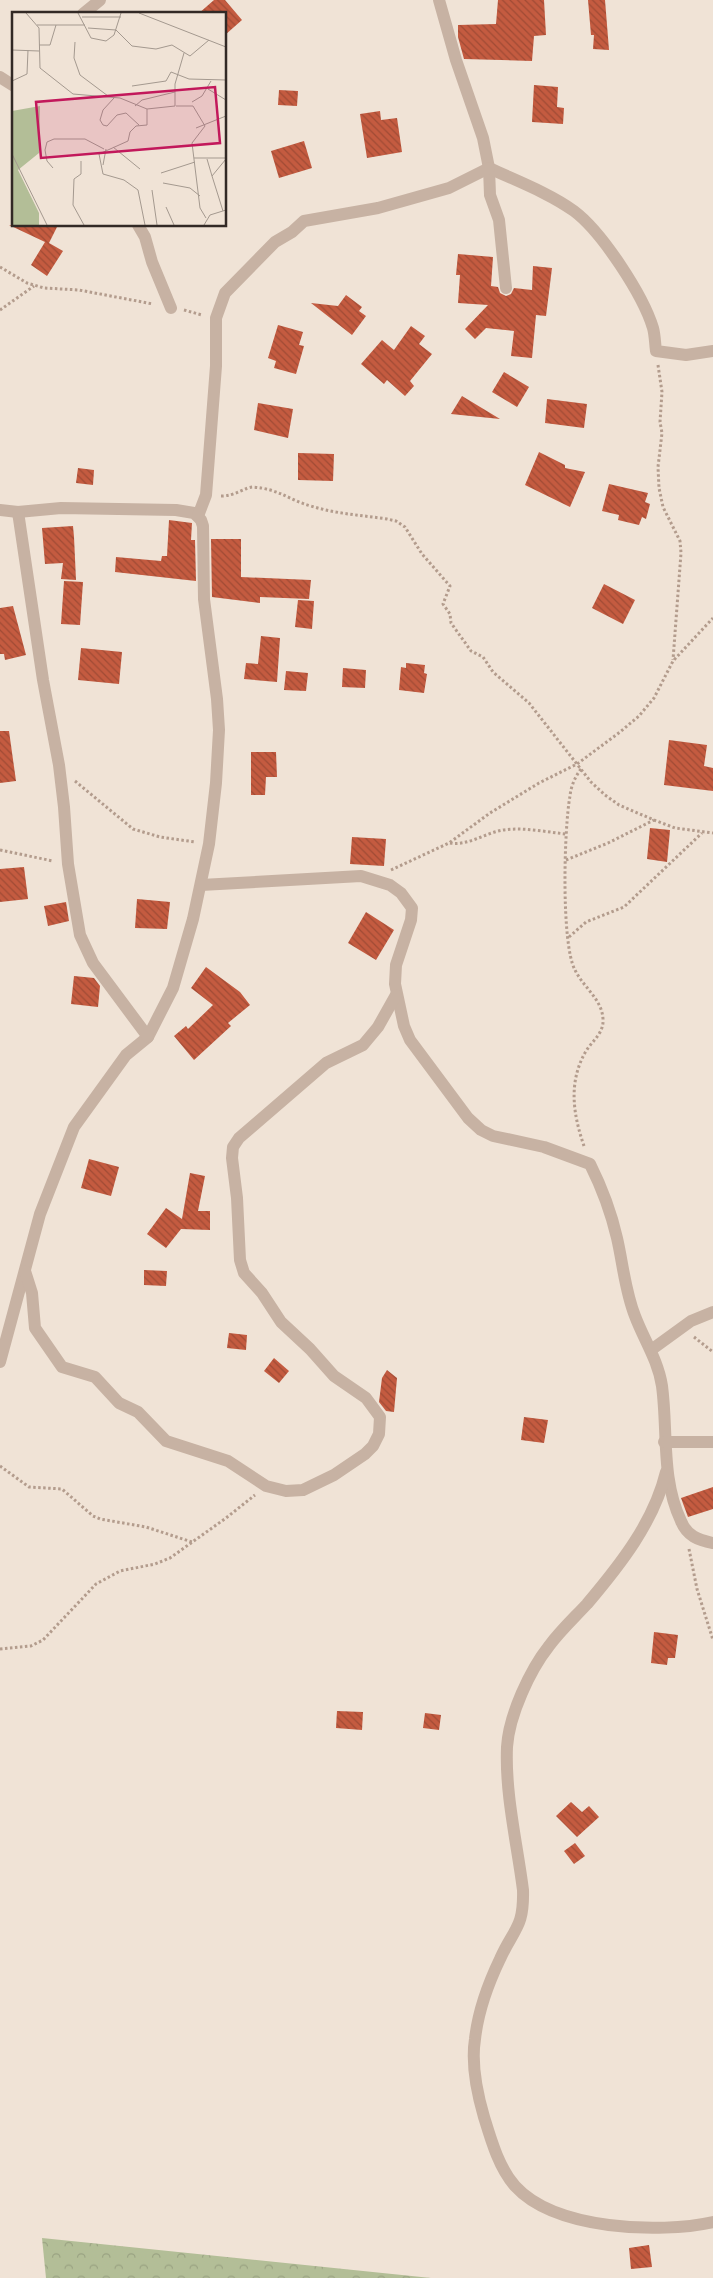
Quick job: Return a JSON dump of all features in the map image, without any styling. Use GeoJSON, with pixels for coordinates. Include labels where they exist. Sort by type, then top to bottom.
{"type":"FeatureCollection","features":[{"type":"Feature","properties":{"kind":"street"},"geometry":{"type":"LineString","coordinates":[[85,12],[100,0]]}},
{"type":"Feature","properties":{"kind":"street"},"geometry":{"type":"LineString","coordinates":[[439,0],[456,60],[483,138],[489,168],[490,195],[499,220],[506,288]]}},
{"type":"Feature","properties":{"kind":"street"},"geometry":{"type":"LineString","coordinates":[[0,77],[12,85]]}},
{"type":"Feature","properties":{"kind":"street"},"geometry":{"type":"LineString","coordinates":[[198,516],[206,496],[216,366],[216,318],[225,293],[275,242],[292,232],[304,221],[378,208],[449,188],[489,168]]}},
{"type":"Feature","properties":{"kind":"street"},"geometry":{"type":"LineString","coordinates":[[489,168],[549,196],[583,220],[608,248],[644,305],[653,329],[656,351],[686,355],[713,351]]}},
{"type":"Feature","properties":{"kind":"street"},"geometry":{"type":"LineString","coordinates":[[139,226],[145,237],[152,262],[171,308]]}},
{"type":"Feature","properties":{"kind":"street"},"geometry":{"type":"LineString","coordinates":[[0,510],[18,512],[61,508],[160,510],[194,512],[198,516],[203,526],[204,599],[219,730],[216,783],[209,844],[201,885],[173,988],[148,1037],[126,1054],[74,1127],[40,1214],[1,1354]]}},
{"type":"Feature","properties":{"kind":"street"},"geometry":{"type":"LineString","coordinates":[[18,512],[42,670],[59,765],[68,864],[80,935],[93,963],[148,1037]]}},
{"type":"Feature","properties":{"kind":"street"},"geometry":{"type":"LineString","coordinates":[[201,885],[352,876],[372,878],[390,885],[401,893],[412,908],[407,938],[396,965],[396,995],[410,1040],[468,1118],[481,1130],[493,1136],[544,1147],[590,1164],[608,1203],[618,1240],[625,1283],[635,1316],[651,1350],[662,1387],[664,1442],[674,1502],[687,1533],[700,1541],[713,1543]]}},
{"type":"Feature","properties":{"kind":"street"},"geometry":{"type":"LineString","coordinates":[[25,1271],[32,1293],[35,1328],[62,1367],[98,1379],[119,1403],[138,1412],[166,1441],[228,1461],[266,1486],[286,1491],[303,1490],[334,1475],[365,1454],[379,1434],[380,1417],[366,1398],[334,1376],[310,1349],[280,1322],[262,1294],[244,1273],[240,1260],[237,1198],[232,1166],[233,1148],[239,1138],[326,1063],[363,1044],[378,1027],[396,995]]}},
{"type":"Feature","properties":{"kind":"street"},"geometry":{"type":"LineString","coordinates":[[651,1350],[677,1330],[713,1312]]}},
{"type":"Feature","properties":{"kind":"street"},"geometry":{"type":"LineString","coordinates":[[664,1442],[713,1442]]}},
{"type":"Feature","properties":{"kind":"street"},"geometry":{"type":"LineString","coordinates":[[667,1467],[656,1504],[646,1523],[602,1585],[547,1648],[517,1706],[507,1745],[509,1785],[523,1890],[523,1907],[520,1923],[505,1948],[490,1981],[474,2040],[475,2065],[478,2096],[500,2162],[514,2185],[528,2199],[546,2208],[609,2225],[655,2229],[713,2222]]}},
{"type":"Feature","properties":{"kind":"path"},"geometry":{"type":"LineString","coordinates":[[0,267],[34,285],[56,290],[80,290],[216,318]]}},
{"type":"Feature","properties":{"kind":"path"},"geometry":{"type":"LineString","coordinates":[[0,310],[34,285]]}},
{"type":"Feature","properties":{"kind":"path"},"geometry":{"type":"LineString","coordinates":[[656,351],[662,392],[660,422],[662,433],[658,466],[659,488],[663,507],[680,541],[681,553],[674,661]]}},
{"type":"Feature","properties":{"kind":"path"},"geometry":{"type":"LineString","coordinates":[[206,496],[232,496],[251,487],[278,491],[308,506],[331,512],[396,521],[405,527],[422,554],[450,586],[444,604],[450,614],[451,623],[471,651],[483,657],[493,672],[529,703],[577,764],[605,795],[619,805],[654,820],[702,833],[713,834]]}},
{"type":"Feature","properties":{"kind":"path"},"geometry":{"type":"LineString","coordinates":[[372,878],[449,843],[490,813],[539,783],[577,764],[639,716],[654,698],[674,661],[713,618]]}},
{"type":"Feature","properties":{"kind":"path"},"geometry":{"type":"LineString","coordinates":[[59,765],[86,791],[133,829],[160,837],[209,844]]}},
{"type":"Feature","properties":{"kind":"path"},"geometry":{"type":"LineString","coordinates":[[581,768],[575,778],[570,796],[566,834],[566,907],[568,937],[574,970],[603,1012],[603,1026],[600,1034],[588,1049],[575,1076],[573,1092],[576,1115],[590,1164]]}},
{"type":"Feature","properties":{"kind":"path"},"geometry":{"type":"LineString","coordinates":[[566,860],[608,843],[654,820]]}},
{"type":"Feature","properties":{"kind":"path"},"geometry":{"type":"LineString","coordinates":[[449,843],[458,844],[505,830],[519,829],[566,834]]}},
{"type":"Feature","properties":{"kind":"path"},"geometry":{"type":"LineString","coordinates":[[568,937],[586,922],[624,907],[702,833]]}},
{"type":"Feature","properties":{"kind":"path"},"geometry":{"type":"LineString","coordinates":[[0,850],[68,864]]}},
{"type":"Feature","properties":{"kind":"path"},"geometry":{"type":"LineString","coordinates":[[677,1330],[696,1339],[713,1352]]}},
{"type":"Feature","properties":{"kind":"path"},"geometry":{"type":"LineString","coordinates":[[0,1466],[29,1487],[62,1489],[100,1520],[146,1527],[192,1542]]}},
{"type":"Feature","properties":{"kind":"path"},"geometry":{"type":"LineString","coordinates":[[0,1649],[30,1646],[42,1640],[96,1584],[120,1571],[155,1564],[192,1542],[266,1486]]}},
{"type":"Feature","properties":{"kind":"path"},"geometry":{"type":"LineString","coordinates":[[687,1533],[690,1564],[713,1640]]}},
{"type":"Feature","properties":{"kind":"green space"},"geometry":{"type":"Polygon","coordinates":[[[42,2238],[431,2278],[46,2278],[42,2238]]]}},
{"type":"Feature","properties":{"kind":"building"},"geometry":{"type":"Polygon","coordinates":[[[214,0],[225,0],[242,20],[226,34],[226,12],[200,12],[214,0]]]}},
{"type":"Feature","properties":{"kind":"building"},"geometry":{"type":"Polygon","coordinates":[[[498,0],[544,0],[546,35],[534,36],[532,61],[464,59],[458,37],[458,25],[496,24],[498,0]]]}},
{"type":"Feature","properties":{"kind":"building"},"geometry":{"type":"Polygon","coordinates":[[[588,0],[605,0],[609,50],[593,49],[594,35],[591,35],[588,0]]]}},
{"type":"Feature","properties":{"kind":"building"},"geometry":{"type":"Polygon","coordinates":[[[534,85],[558,87],[557,107],[564,108],[563,124],[532,122],[534,85]]]}},
{"type":"Feature","properties":{"kind":"building"},"geometry":{"type":"Polygon","coordinates":[[[279,90],[298,91],[297,106],[278,105],[279,90]]]}},
{"type":"Feature","properties":{"kind":"building"},"geometry":{"type":"Polygon","coordinates":[[[380,111],[381,120],[397,118],[402,152],[367,158],[360,114],[380,111]]]}},
{"type":"Feature","properties":{"kind":"building"},"geometry":{"type":"Polygon","coordinates":[[[304,141],[312,168],[279,178],[271,151],[304,141]]]}},
{"type":"Feature","properties":{"kind":"building"},"geometry":{"type":"Polygon","coordinates":[[[9,225],[58,226],[49,243],[63,251],[47,276],[31,265],[45,242],[9,225]]]}},
{"type":"Feature","properties":{"kind":"building"},"geometry":{"type":"Polygon","coordinates":[[[458,254],[493,257],[491,286],[498,287],[500,293],[506,296],[511,294],[514,288],[532,290],[533,266],[552,268],[546,316],[536,315],[532,358],[511,356],[514,331],[486,328],[475,339],[465,329],[488,305],[458,303],[460,275],[456,275],[458,254]]]}},
{"type":"Feature","properties":{"kind":"building"},"geometry":{"type":"Polygon","coordinates":[[[346,295],[362,307],[359,311],[366,316],[352,335],[311,303],[338,306],[346,295]]]}},
{"type":"Feature","properties":{"kind":"building"},"geometry":{"type":"Polygon","coordinates":[[[278,325],[303,332],[299,345],[304,346],[296,374],[274,368],[276,361],[268,358],[278,325]]]}},
{"type":"Feature","properties":{"kind":"building"},"geometry":{"type":"Polygon","coordinates":[[[411,326],[425,336],[419,344],[432,354],[410,381],[414,386],[405,396],[387,380],[384,384],[361,364],[382,340],[394,350],[411,326]]]}},
{"type":"Feature","properties":{"kind":"building"},"geometry":{"type":"Polygon","coordinates":[[[504,372],[529,387],[517,407],[492,392],[504,372]]]}},
{"type":"Feature","properties":{"kind":"building"},"geometry":{"type":"Polygon","coordinates":[[[462,396],[500,419],[451,414],[462,396]]]}},
{"type":"Feature","properties":{"kind":"building"},"geometry":{"type":"Polygon","coordinates":[[[547,399],[587,404],[584,428],[545,423],[547,399]]]}},
{"type":"Feature","properties":{"kind":"building"},"geometry":{"type":"Polygon","coordinates":[[[258,403],[293,409],[288,438],[254,430],[258,403]]]}},
{"type":"Feature","properties":{"kind":"building"},"geometry":{"type":"Polygon","coordinates":[[[539,452],[565,465],[565,468],[585,472],[570,507],[525,485],[539,452]]]}},
{"type":"Feature","properties":{"kind":"building"},"geometry":{"type":"Polygon","coordinates":[[[298,453],[334,454],[333,481],[298,480],[298,453]]]}},
{"type":"Feature","properties":{"kind":"building"},"geometry":{"type":"Polygon","coordinates":[[[78,468],[94,470],[93,485],[76,483],[78,468]]]}},
{"type":"Feature","properties":{"kind":"building"},"geometry":{"type":"Polygon","coordinates":[[[609,484],[648,493],[645,502],[650,504],[646,519],[642,517],[639,525],[618,520],[619,515],[602,511],[609,484]]]}},
{"type":"Feature","properties":{"kind":"building"},"geometry":{"type":"Polygon","coordinates":[[[169,520],[192,523],[191,540],[195,540],[196,581],[115,572],[116,557],[161,561],[162,556],[167,556],[169,520]]]}},
{"type":"Feature","properties":{"kind":"building"},"geometry":{"type":"Polygon","coordinates":[[[73,526],[76,580],[61,579],[63,563],[45,564],[42,528],[73,526]]]}},
{"type":"Feature","properties":{"kind":"building"},"geometry":{"type":"Polygon","coordinates":[[[211,539],[241,539],[241,577],[311,580],[309,599],[260,597],[260,603],[212,597],[211,539]]]}},
{"type":"Feature","properties":{"kind":"building"},"geometry":{"type":"Polygon","coordinates":[[[64,581],[83,582],[80,625],[61,624],[64,581]]]}},
{"type":"Feature","properties":{"kind":"building"},"geometry":{"type":"Polygon","coordinates":[[[604,584],[635,600],[623,624],[592,608],[604,584]]]}},
{"type":"Feature","properties":{"kind":"building"},"geometry":{"type":"Polygon","coordinates":[[[298,600],[314,601],[312,629],[295,627],[298,600]]]}},
{"type":"Feature","properties":{"kind":"building"},"geometry":{"type":"Polygon","coordinates":[[[13,606],[26,655],[5,660],[4,654],[0,654],[0,608],[13,606]]]}},
{"type":"Feature","properties":{"kind":"building"},"geometry":{"type":"Polygon","coordinates":[[[261,636],[280,638],[277,682],[244,679],[246,663],[258,664],[261,636]]]}},
{"type":"Feature","properties":{"kind":"building"},"geometry":{"type":"Polygon","coordinates":[[[81,648],[122,652],[119,684],[78,680],[81,648]]]}},
{"type":"Feature","properties":{"kind":"building"},"geometry":{"type":"Polygon","coordinates":[[[406,663],[425,665],[424,673],[427,674],[424,693],[399,690],[401,667],[406,668],[406,663]]]}},
{"type":"Feature","properties":{"kind":"building"},"geometry":{"type":"Polygon","coordinates":[[[343,668],[366,670],[365,688],[342,687],[343,668]]]}},
{"type":"Feature","properties":{"kind":"building"},"geometry":{"type":"Polygon","coordinates":[[[286,671],[308,673],[306,691],[284,690],[286,671]]]}},
{"type":"Feature","properties":{"kind":"building"},"geometry":{"type":"Polygon","coordinates":[[[0,731],[9,731],[16,781],[0,783],[0,731]]]}},
{"type":"Feature","properties":{"kind":"building"},"geometry":{"type":"Polygon","coordinates":[[[669,740],[707,745],[704,766],[713,768],[713,791],[664,785],[669,740]]]}},
{"type":"Feature","properties":{"kind":"building"},"geometry":{"type":"Polygon","coordinates":[[[251,752],[276,752],[277,777],[266,777],[265,795],[251,795],[251,752]]]}},
{"type":"Feature","properties":{"kind":"building"},"geometry":{"type":"Polygon","coordinates":[[[650,828],[670,830],[667,862],[647,859],[650,828]]]}},
{"type":"Feature","properties":{"kind":"building"},"geometry":{"type":"Polygon","coordinates":[[[352,837],[386,839],[384,866],[350,864],[352,837]]]}},
{"type":"Feature","properties":{"kind":"building"},"geometry":{"type":"Polygon","coordinates":[[[24,867],[28,899],[0,902],[0,869],[24,867]]]}},
{"type":"Feature","properties":{"kind":"building"},"geometry":{"type":"Polygon","coordinates":[[[137,899],[170,902],[167,929],[135,928],[137,899]]]}},
{"type":"Feature","properties":{"kind":"building"},"geometry":{"type":"Polygon","coordinates":[[[66,902],[69,921],[48,926],[44,906],[66,902]]]}},
{"type":"Feature","properties":{"kind":"building"},"geometry":{"type":"Polygon","coordinates":[[[366,912],[394,930],[376,960],[348,943],[366,912]]]}},
{"type":"Feature","properties":{"kind":"building"},"geometry":{"type":"Polygon","coordinates":[[[206,967],[240,992],[250,1005],[228,1023],[231,1026],[194,1060],[174,1036],[186,1026],[188,1029],[213,1005],[191,988],[206,967]]]}},
{"type":"Feature","properties":{"kind":"building"},"geometry":{"type":"Polygon","coordinates":[[[74,976],[94,978],[100,986],[98,1007],[71,1004],[74,976]]]}},
{"type":"Feature","properties":{"kind":"building"},"geometry":{"type":"Polygon","coordinates":[[[89,1159],[119,1167],[111,1196],[81,1188],[89,1159]]]}},
{"type":"Feature","properties":{"kind":"building"},"geometry":{"type":"Polygon","coordinates":[[[190,1173],[205,1176],[198,1211],[210,1211],[210,1230],[181,1229],[166,1248],[147,1234],[166,1208],[182,1219],[190,1173]]]}},
{"type":"Feature","properties":{"kind":"building"},"geometry":{"type":"Polygon","coordinates":[[[144,1270],[167,1271],[166,1286],[144,1285],[144,1270]]]}},
{"type":"Feature","properties":{"kind":"building"},"geometry":{"type":"Polygon","coordinates":[[[229,1333],[247,1335],[246,1350],[227,1348],[229,1333]]]}},
{"type":"Feature","properties":{"kind":"building"},"geometry":{"type":"Polygon","coordinates":[[[274,1358],[289,1371],[279,1383],[264,1371],[274,1358]]]}},
{"type":"Feature","properties":{"kind":"building"},"geometry":{"type":"Polygon","coordinates":[[[387,1370],[397,1378],[394,1412],[386,1411],[379,1402],[382,1378],[387,1370]]]}},
{"type":"Feature","properties":{"kind":"building"},"geometry":{"type":"Polygon","coordinates":[[[524,1417],[548,1420],[544,1443],[521,1440],[524,1417]]]}},
{"type":"Feature","properties":{"kind":"building"},"geometry":{"type":"Polygon","coordinates":[[[713,1487],[713,1509],[688,1517],[681,1498],[713,1487]]]}},
{"type":"Feature","properties":{"kind":"building"},"geometry":{"type":"Polygon","coordinates":[[[654,1632],[678,1635],[675,1658],[668,1658],[667,1665],[651,1663],[654,1632]]]}},
{"type":"Feature","properties":{"kind":"building"},"geometry":{"type":"Polygon","coordinates":[[[337,1711],[363,1712],[362,1730],[336,1728],[337,1711]]]}},
{"type":"Feature","properties":{"kind":"building"},"geometry":{"type":"Polygon","coordinates":[[[425,1713],[441,1715],[439,1730],[423,1728],[425,1713]]]}},
{"type":"Feature","properties":{"kind":"building"},"geometry":{"type":"Polygon","coordinates":[[[571,1802],[582,1812],[589,1806],[599,1817],[577,1837],[556,1816],[571,1802]]]}},
{"type":"Feature","properties":{"kind":"building"},"geometry":{"type":"Polygon","coordinates":[[[575,1843],[585,1856],[574,1864],[564,1851],[575,1843]]]}},
{"type":"Feature","properties":{"kind":"building"},"geometry":{"type":"Polygon","coordinates":[[[649,2245],[652,2267],[631,2269],[629,2248],[649,2245]]]}}]}
